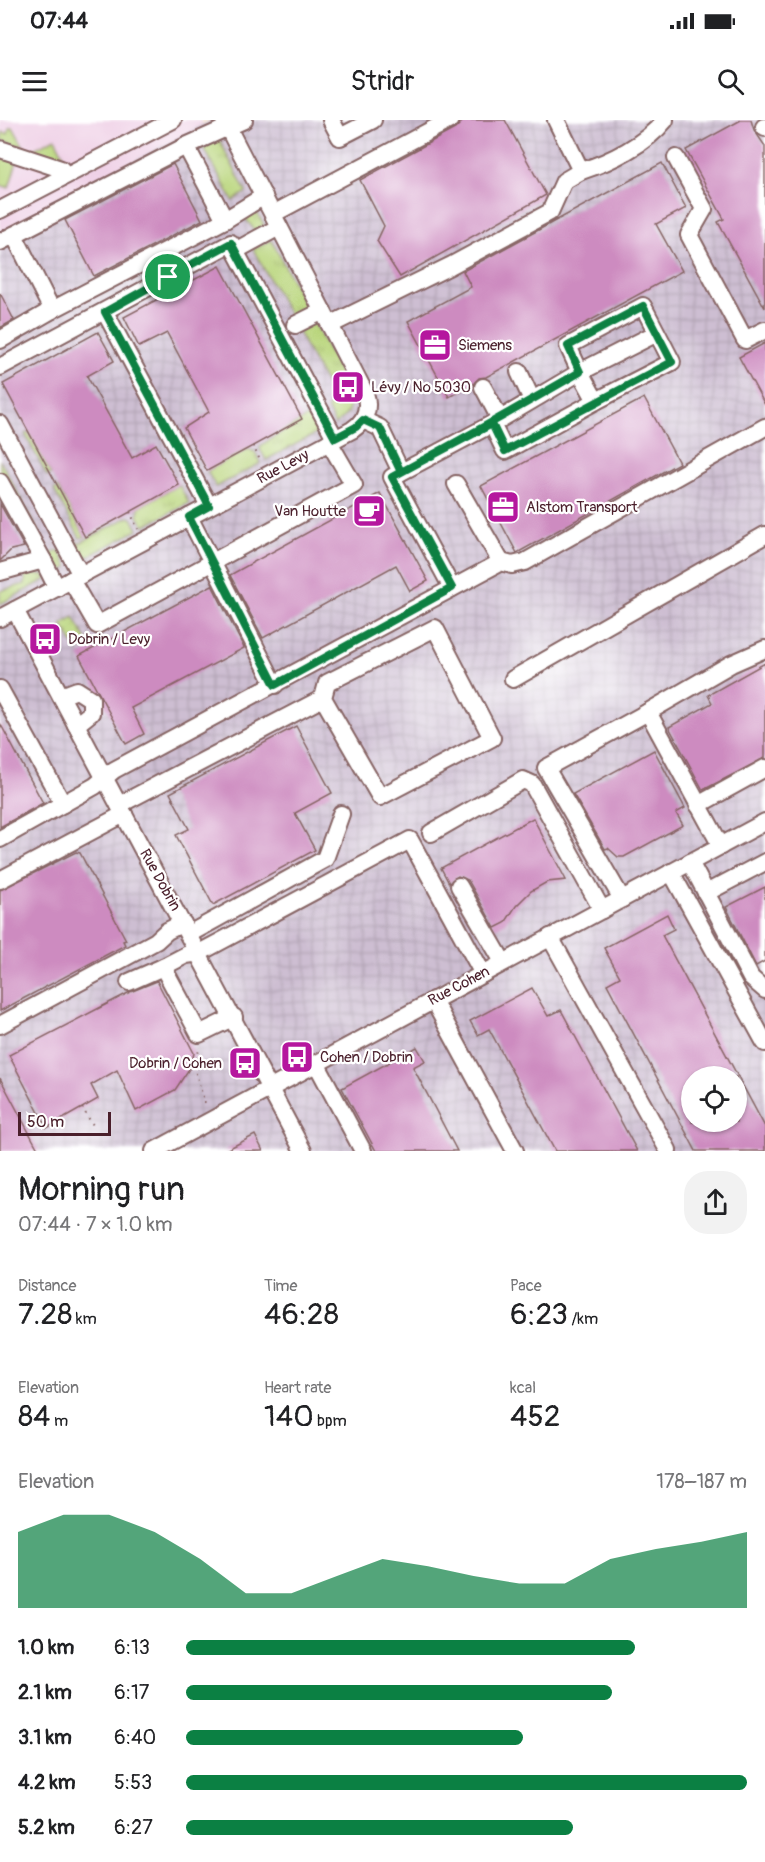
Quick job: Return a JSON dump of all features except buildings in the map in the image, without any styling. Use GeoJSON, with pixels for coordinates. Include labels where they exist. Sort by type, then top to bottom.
{"type":"FeatureCollection","features":[{"type":"Feature","properties":{"kind":"street"},"geometry":{"type":"LineString","coordinates":[[0,210],[173,120]]}},
{"type":"Feature","properties":{"kind":"street"},"geometry":{"type":"LineString","coordinates":[[52,310],[7,239],[186,146],[225,123],[244,120]]}},
{"type":"Feature","properties":{"kind":"street"},"geometry":{"type":"LineString","coordinates":[[331,120],[340,137],[373,120]]}},
{"type":"Feature","properties":{"kind":"street"},"geometry":{"type":"LineString","coordinates":[[235,251],[276,220],[450,120]]}},
{"type":"Feature","properties":{"kind":"street"},"geometry":{"type":"LineString","coordinates":[[556,120],[581,171]]}},
{"type":"Feature","properties":{"kind":"street"},"geometry":{"type":"LineString","coordinates":[[295,325],[326,318],[450,266],[550,212],[564,181],[581,171],[605,163],[657,129],[665,120]]}},
{"type":"Feature","properties":{"kind":"street"},"geometry":{"type":"LineString","coordinates":[[225,123],[366,398],[368,408],[363,420],[380,428],[401,472]]}},
{"type":"Feature","properties":{"kind":"street"},"geometry":{"type":"LineString","coordinates":[[186,146],[225,220]]}},
{"type":"Feature","properties":{"kind":"street"},"geometry":{"type":"LineString","coordinates":[[0,149],[61,169],[66,176]]}},
{"type":"Feature","properties":{"kind":"street"},"geometry":{"type":"LineString","coordinates":[[676,158],[704,209],[689,235],[746,340],[765,330]]}},
{"type":"Feature","properties":{"kind":"street"},"geometry":{"type":"LineString","coordinates":[[0,340],[52,310],[225,220],[264,196]]}},
{"type":"Feature","properties":{"kind":"street"},"geometry":{"type":"LineString","coordinates":[[0,367],[231,243],[354,485],[97,625],[70,581],[0,423]]}},
{"type":"Feature","properties":{"kind":"street"},"geometry":{"type":"LineString","coordinates":[[483,387],[505,451],[672,362],[643,306],[568,346],[596,401]]}},
{"type":"Feature","properties":{"kind":"street"},"geometry":{"type":"LineString","coordinates":[[105,312],[209,506]]}},
{"type":"Feature","properties":{"kind":"street"},"geometry":{"type":"LineString","coordinates":[[452,588],[392,477],[496,421],[580,372],[657,333]]}},
{"type":"Feature","properties":{"kind":"street"},"geometry":{"type":"LineString","coordinates":[[519,372],[532,400]]}},
{"type":"Feature","properties":{"kind":"street","name":"Rue Levy"},"geometry":{"type":"LineString","coordinates":[[0,618],[356,427],[363,420]]}},
{"type":"Feature","properties":{"kind":"street"},"geometry":{"type":"LineString","coordinates":[[456,484],[501,562],[512,566],[525,562],[765,427]]}},
{"type":"Feature","properties":{"kind":"street"},"geometry":{"type":"LineString","coordinates":[[0,482],[43,560],[70,581]]}},
{"type":"Feature","properties":{"kind":"street"},"geometry":{"type":"LineString","coordinates":[[189,517],[275,685]]}},
{"type":"Feature","properties":{"kind":"street"},"geometry":{"type":"LineString","coordinates":[[513,679],[765,535]]}},
{"type":"Feature","properties":{"kind":"street"},"geometry":{"type":"LineString","coordinates":[[0,572],[43,560]]}},
{"type":"Feature","properties":{"kind":"street"},"geometry":{"type":"LineString","coordinates":[[0,839],[105,779],[114,770],[501,562]]}},
{"type":"Feature","properties":{"kind":"street","name":"Rue Dobrin"},"geometry":{"type":"LineString","coordinates":[[15,610],[234,1017],[303,1151]]}},
{"type":"Feature","properties":{"kind":"street"},"geometry":{"type":"LineString","coordinates":[[0,880],[323,698],[327,683],[435,628],[492,738],[380,797],[323,698]]}},
{"type":"Feature","properties":{"kind":"street"},"geometry":{"type":"LineString","coordinates":[[621,899],[546,768],[731,664],[765,649]]}},
{"type":"Feature","properties":{"kind":"street"},"geometry":{"type":"LineString","coordinates":[[0,689],[63,804]]}},
{"type":"Feature","properties":{"kind":"street"},"geometry":{"type":"LineString","coordinates":[[61,696],[77,690],[91,699],[91,713],[76,725]]}},
{"type":"Feature","properties":{"kind":"street"},"geometry":{"type":"LineString","coordinates":[[648,712],[721,846]]}},
{"type":"Feature","properties":{"kind":"street"},"geometry":{"type":"LineString","coordinates":[[698,805],[765,768]]}},
{"type":"Feature","properties":{"kind":"street"},"geometry":{"type":"LineString","coordinates":[[431,832],[523,780],[532,784],[602,910]]}},
{"type":"Feature","properties":{"kind":"street"},"geometry":{"type":"LineString","coordinates":[[0,1025],[156,941],[167,932],[186,929],[325,859],[341,814]]}},
{"type":"Feature","properties":{"kind":"street","name":"Rue Cohen"},"geometry":{"type":"LineString","coordinates":[[154,1151],[175,1146],[316,1063],[765,822]]}},
{"type":"Feature","properties":{"kind":"street"},"geometry":{"type":"LineString","coordinates":[[129,982],[186,955],[199,953],[410,840],[483,974]]}},
{"type":"Feature","properties":{"kind":"street"},"geometry":{"type":"LineString","coordinates":[[690,862],[751,978],[765,990]]}},
{"type":"Feature","properties":{"kind":"street"},"geometry":{"type":"LineString","coordinates":[[706,893],[765,862]]}},
{"type":"Feature","properties":{"kind":"street"},"geometry":{"type":"LineString","coordinates":[[671,872],[765,1043]]}},
{"type":"Feature","properties":{"kind":"street"},"geometry":{"type":"LineString","coordinates":[[459,886],[503,962]]}},
{"type":"Feature","properties":{"kind":"street"},"geometry":{"type":"LineString","coordinates":[[550,938],[668,1150]]}},
{"type":"Feature","properties":{"kind":"street"},"geometry":{"type":"LineString","coordinates":[[163,967],[199,1035],[234,1017]]}},
{"type":"Feature","properties":{"kind":"street"},"geometry":{"type":"LineString","coordinates":[[434,1000],[515,1151]]}},
{"type":"Feature","properties":{"kind":"street"},"geometry":{"type":"LineString","coordinates":[[316,1063],[363,1151]]}},
{"type":"Feature","properties":{"kind":"path"},"geometry":{"type":"LineString","coordinates":[[253,446],[261,464]]}},
{"type":"Feature","properties":{"kind":"path"},"geometry":{"type":"LineString","coordinates":[[129,512],[138,529]]}},
{"type":"Feature","properties":{"kind":"path"},"geometry":{"type":"LineString","coordinates":[[201,1043],[193,1067],[206,1107]]}},
{"type":"Feature","properties":{"kind":"path"},"geometry":{"type":"LineString","coordinates":[[82,1108],[93,1125]]}},
{"type":"Feature","properties":{"kind":"shaded area"},"geometry":{"type":"Polygon","coordinates":[[[0,120],[200,120],[203,125],[0,232],[0,120]]]}},
{"type":"Feature","properties":{"kind":"shaded area"},"geometry":{"type":"Polygon","coordinates":[[[211,120],[765,120],[765,1151],[0,1151],[0,232],[211,120]]]}},
{"type":"Feature","properties":{"kind":"green space"},"geometry":{"type":"Polygon","coordinates":[[[13,127],[24,147],[1,140],[3,132],[8,134],[9,128],[13,127]]]}},
{"type":"Feature","properties":{"kind":"green space"},"geometry":{"type":"Polygon","coordinates":[[[55,138],[66,160],[32,150],[55,138]]]}},
{"type":"Feature","properties":{"kind":"green space"},"geometry":{"type":"Polygon","coordinates":[[[219,139],[246,192],[233,201],[203,146],[219,139]]]}},
{"type":"Feature","properties":{"kind":"green space"},"geometry":{"type":"Polygon","coordinates":[[[0,156],[17,161],[9,188],[0,185],[0,156]]]}},
{"type":"Feature","properties":{"kind":"green space"},"geometry":{"type":"Polygon","coordinates":[[[255,209],[264,225],[255,231],[243,215],[255,209]]]}},
{"type":"Feature","properties":{"kind":"green space"},"geometry":{"type":"Polygon","coordinates":[[[272,241],[307,309],[291,318],[253,249],[272,241]]]}},
{"type":"Feature","properties":{"kind":"green space"},"geometry":{"type":"Polygon","coordinates":[[[314,322],[351,395],[348,413],[335,425],[327,408],[335,401],[298,332],[314,322]]]}},
{"type":"Feature","properties":{"kind":"green space"},"geometry":{"type":"Polygon","coordinates":[[[312,414],[323,430],[266,460],[260,449],[261,445],[312,414]]]}},
{"type":"Feature","properties":{"kind":"green space"},"geometry":{"type":"Polygon","coordinates":[[[29,432],[51,474],[47,476],[25,434],[29,432]]]}},
{"type":"Feature","properties":{"kind":"green space"},"geometry":{"type":"Polygon","coordinates":[[[248,449],[255,452],[261,463],[216,487],[207,471],[248,449]]]}},
{"type":"Feature","properties":{"kind":"green space"},"geometry":{"type":"Polygon","coordinates":[[[0,460],[50,554],[59,550],[68,567],[55,574],[0,476],[0,460]]]}},
{"type":"Feature","properties":{"kind":"green space"},"geometry":{"type":"Polygon","coordinates":[[[179,485],[189,503],[144,526],[138,516],[139,507],[179,485]]]}},
{"type":"Feature","properties":{"kind":"green space"},"geometry":{"type":"Polygon","coordinates":[[[58,488],[85,537],[80,538],[54,490],[58,488]]]}},
{"type":"Feature","properties":{"kind":"green space"},"geometry":{"type":"Polygon","coordinates":[[[128,517],[132,518],[138,530],[81,560],[72,543],[76,541],[78,544],[128,517]]]}},
{"type":"Feature","properties":{"kind":"green space"},"geometry":{"type":"Polygon","coordinates":[[[25,574],[45,575],[47,579],[0,604],[0,591],[25,584],[25,574]]]}},
{"type":"Feature","properties":{"kind":"green space"},"geometry":{"type":"Polygon","coordinates":[[[74,617],[89,644],[77,651],[62,624],[74,617]]]}},
{"type":"Feature","properties":{"kind":"place","name":"Siemens"},"geometry":{"type":"Point","coordinates":[435,345]}},
{"type":"Feature","properties":{"kind":"place","name":"Lévy / No 5030"},"geometry":{"type":"Point","coordinates":[348,387]}},
{"type":"Feature","properties":{"kind":"place","name":"Alstom Transport"},"geometry":{"type":"Point","coordinates":[503,507]}},
{"type":"Feature","properties":{"kind":"place","name":"Van Houtte"},"geometry":{"type":"Point","coordinates":[369,511]}},
{"type":"Feature","properties":{"kind":"place","name":"Dobrin / Levy"},"geometry":{"type":"Point","coordinates":[45,639]}},
{"type":"Feature","properties":{"kind":"place","name":"Cohen / Dobrin"},"geometry":{"type":"Point","coordinates":[297,1057]}},
{"type":"Feature","properties":{"kind":"place","name":"Dobrin / Cohen"},"geometry":{"type":"Point","coordinates":[245,1063]}},
{"type":"Feature","properties":{"kind":"route"},"geometry":{"type":"LineString","coordinates":[[168,277],[105,312],[169,436],[209,506],[189,517],[275,685],[452,588],[392,477],[492,424],[580,372],[568,346],[643,306],[672,362],[505,451],[492,424],[401,472],[380,428],[363,420],[356,427],[335,438],[231,243],[168,277]]}}]}
